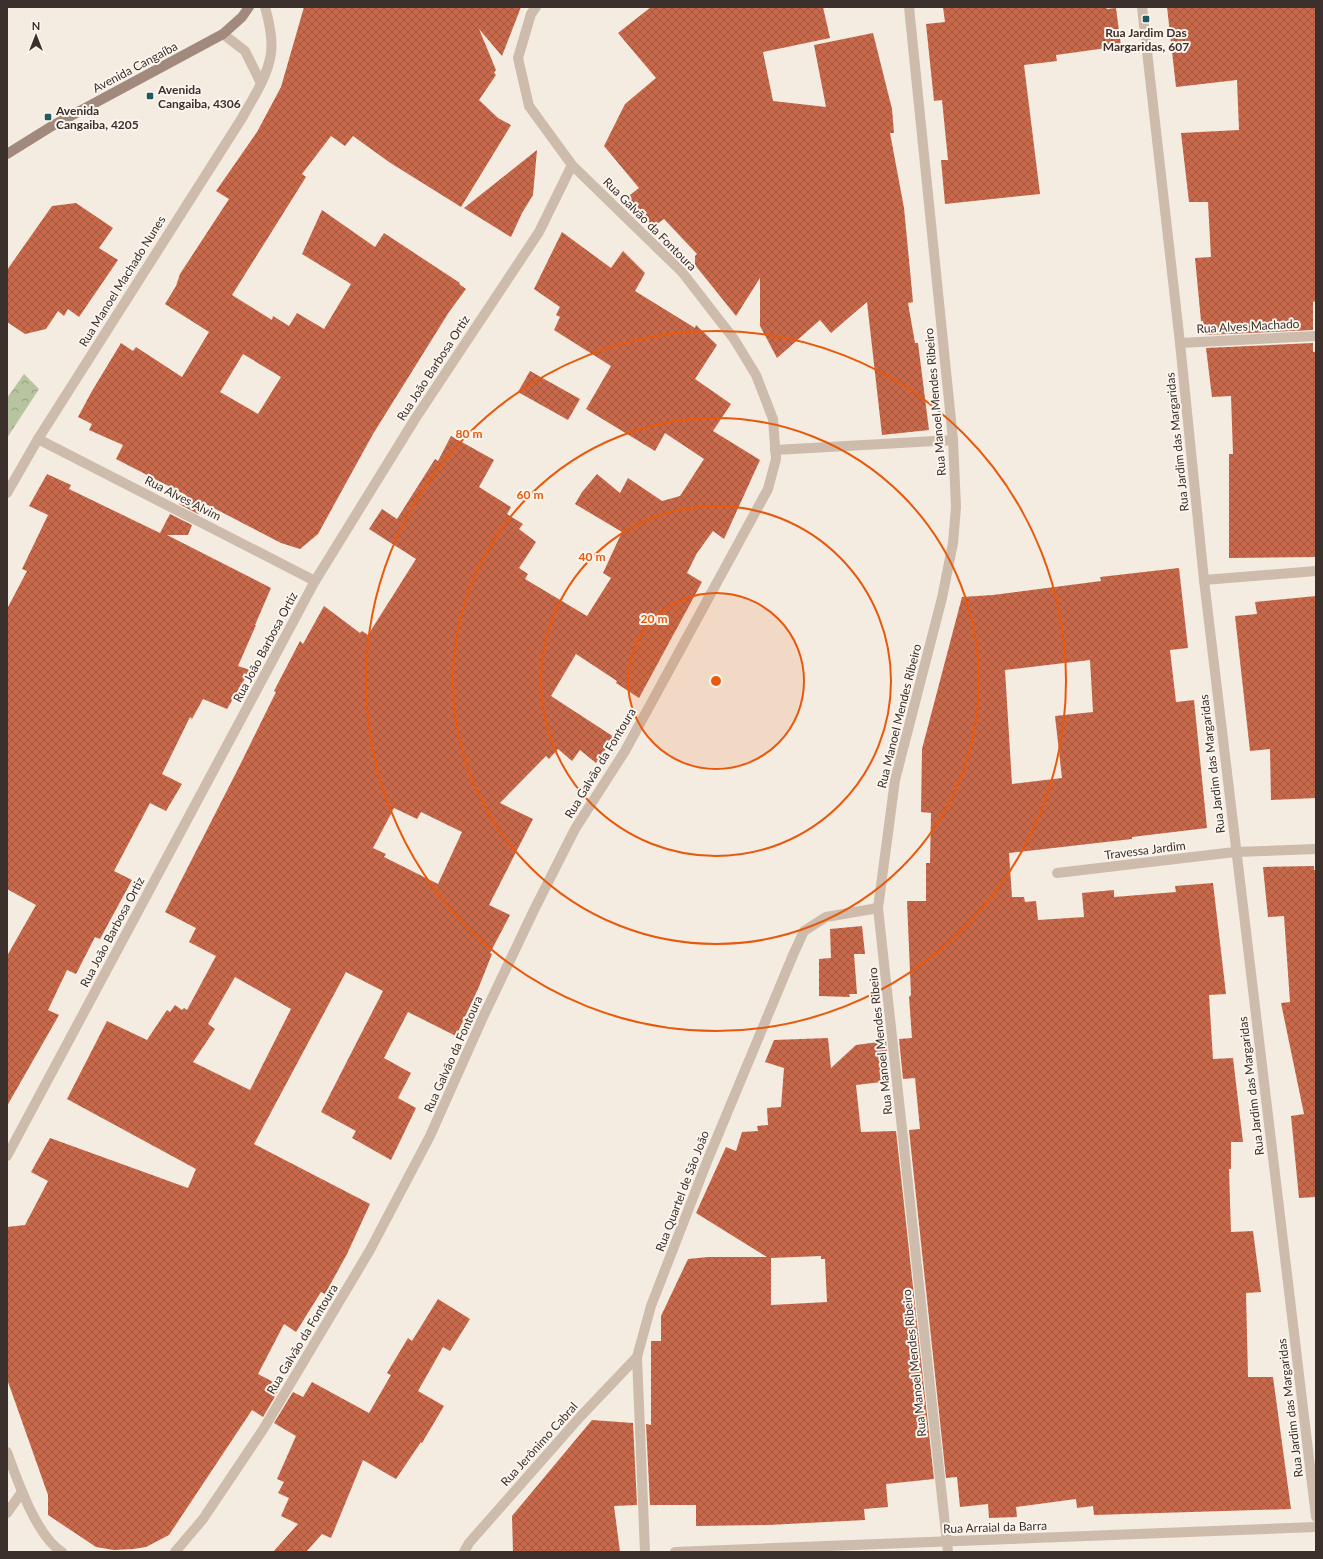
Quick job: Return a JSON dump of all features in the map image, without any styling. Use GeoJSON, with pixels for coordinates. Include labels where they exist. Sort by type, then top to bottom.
{"type":"FeatureCollection","features":[{"type":"Feature","properties":{"kind":"main road","name":"Avenida Cangaíba"},"geometry":{"type":"LineString","coordinates":[[7,154],[52,126],[223,34],[242,17],[249,7]]}},
{"type":"Feature","properties":{"kind":"street","name":"Rua Manoel Machado Nunes"},"geometry":{"type":"LineString","coordinates":[[7,494],[38,439],[242,118],[261,83],[271,53],[270,25],[265,7]]}},
{"type":"Feature","properties":{"kind":"street","name":"Rua Galvão da Fontoura"},"geometry":{"type":"LineString","coordinates":[[175,1552],[203,1519],[264,1428],[370,1250],[430,1136],[487,1008],[575,829],[625,751],[768,489],[776,459],[773,419],[756,375],[734,339],[682,272],[572,165],[529,106],[518,58],[531,14],[536,7]]}},
{"type":"Feature","properties":{"kind":"street","name":"Rua Manoel Mendes Ribeiro"},"geometry":{"type":"LineString","coordinates":[[909,7],[953,440],[956,507],[953,543],[942,598],[895,780],[878,908],[947,1547]]}},
{"type":"Feature","properties":{"kind":"street","name":"Rua Jardim das Margaridas"},"geometry":{"type":"LineString","coordinates":[[1142,7],[1235,852],[1316,1517]]}},
{"type":"Feature","properties":{"kind":"street"},"geometry":{"type":"LineString","coordinates":[[223,34],[245,51],[261,83]]}},
{"type":"Feature","properties":{"kind":"street","name":"Rua João Barbosa Ortiz"},"geometry":{"type":"LineString","coordinates":[[7,1156],[315,581],[419,413],[539,232],[572,165]]}},
{"type":"Feature","properties":{"kind":"street","name":"Rua Alves Machado"},"geometry":{"type":"LineString","coordinates":[[1180,343],[1316,336]]}},
{"type":"Feature","properties":{"kind":"street","name":"Rua Alves Alvim"},"geometry":{"type":"LineString","coordinates":[[38,439],[315,581]]}},
{"type":"Feature","properties":{"kind":"street"},"geometry":{"type":"LineString","coordinates":[[775,450],[953,440]]}},
{"type":"Feature","properties":{"kind":"street"},"geometry":{"type":"LineString","coordinates":[[1204,580],[1316,571]]}},
{"type":"Feature","properties":{"kind":"street","name":"Travessa Jardim"},"geometry":{"type":"LineString","coordinates":[[1057,873],[1235,852],[1316,848]]}},
{"type":"Feature","properties":{"kind":"street","name":"Rua Quartel de São João"},"geometry":{"type":"LineString","coordinates":[[644,1552],[636,1357],[651,1306],[708,1159],[804,932],[826,917],[878,908]]}},
{"type":"Feature","properties":{"kind":"street","name":"Rua Jerônimo Cabral"},"geometry":{"type":"LineString","coordinates":[[464,1552],[469,1543],[542,1460],[636,1357]]}},
{"type":"Feature","properties":{"kind":"street"},"geometry":{"type":"LineString","coordinates":[[7,1452],[22,1492],[43,1532],[62,1552]]}},
{"type":"Feature","properties":{"kind":"street"},"geometry":{"type":"LineString","coordinates":[[7,1513],[22,1492]]}},
{"type":"Feature","properties":{"kind":"street","name":"Rua Arraial da Barra"},"geometry":{"type":"LineString","coordinates":[[675,1552],[947,1547],[1316,1527]]}},
{"type":"Feature","properties":{"kind":"green space"},"geometry":{"type":"Polygon","coordinates":[[[24,374],[39,389],[7,438],[7,398],[24,374]]]}},
{"type":"Feature","properties":{"kind":"building"},"geometry":{"type":"Polygon","coordinates":[[[304,7],[521,7],[502,56],[479,29],[496,70],[494,73],[496,75],[479,100],[498,118],[511,125],[461,207],[389,162],[353,136],[345,146],[331,136],[302,174],[306,177],[232,295],[272,320],[273,316],[289,326],[297,313],[324,329],[351,284],[302,254],[322,210],[375,247],[384,233],[460,283],[459,284],[466,289],[449,312],[373,434],[318,534],[300,549],[281,543],[204,503],[198,514],[179,504],[186,495],[116,459],[123,445],[89,430],[92,424],[78,417],[121,343],[133,351],[136,347],[182,377],[209,332],[165,304],[176,286],[180,274],[229,199],[216,191],[257,132],[281,87],[304,7]],[[243,354],[220,392],[258,414],[281,377],[243,354]]]}},
{"type":"Feature","properties":{"kind":"building"},"geometry":{"type":"Polygon","coordinates":[[[651,7],[823,7],[830,38],[763,52],[773,101],[826,107],[814,45],[873,33],[892,109],[894,133],[890,133],[904,208],[913,302],[908,303],[915,343],[918,343],[929,430],[882,435],[867,302],[831,333],[820,320],[777,358],[760,326],[760,278],[736,316],[695,265],[695,256],[697,254],[664,219],[653,227],[626,198],[639,188],[604,146],[625,104],[656,78],[618,33],[651,7]]]}},
{"type":"Feature","properties":{"kind":"building"},"geometry":{"type":"Polygon","coordinates":[[[943,7],[1116,8],[1121,46],[1056,55],[1057,61],[1024,65],[1040,194],[945,204],[941,160],[948,160],[942,100],[934,101],[926,24],[945,22],[943,7]]]}},
{"type":"Feature","properties":{"kind":"building"},"geometry":{"type":"Polygon","coordinates":[[[1167,7],[1316,7],[1316,301],[1313,302],[1313,330],[1205,335],[1203,321],[1201,321],[1195,258],[1211,257],[1208,202],[1189,202],[1181,133],[1239,130],[1237,80],[1176,87],[1167,7]]]}},
{"type":"Feature","properties":{"kind":"building"},"geometry":{"type":"Polygon","coordinates":[[[537,150],[533,195],[522,213],[511,237],[464,208],[537,150]]]}},
{"type":"Feature","properties":{"kind":"building"},"geometry":{"type":"Polygon","coordinates":[[[76,203],[113,228],[99,248],[118,260],[79,317],[68,309],[64,316],[58,311],[46,329],[25,334],[7,322],[7,270],[52,206],[76,203]]]}},
{"type":"Feature","properties":{"kind":"building"},"geometry":{"type":"Polygon","coordinates":[[[562,232],[611,268],[623,251],[645,273],[635,291],[695,328],[696,325],[717,345],[695,379],[731,404],[713,431],[760,460],[724,539],[713,531],[697,553],[687,573],[702,582],[639,698],[616,683],[617,681],[576,654],[551,696],[614,737],[596,763],[580,750],[572,761],[558,749],[549,759],[546,756],[500,803],[533,819],[489,905],[510,915],[490,953],[492,954],[478,989],[456,1036],[408,1012],[384,1058],[411,1073],[398,1098],[416,1108],[391,1160],[352,1138],[356,1131],[321,1112],[383,991],[346,972],[254,1144],[370,1204],[347,1254],[325,1294],[321,1292],[296,1332],[284,1324],[258,1374],[281,1386],[263,1417],[252,1410],[169,1535],[146,1547],[114,1550],[96,1547],[48,1515],[48,1495],[7,1379],[7,1227],[25,1225],[48,1181],[31,1172],[50,1138],[188,1188],[196,1169],[67,1099],[107,1021],[147,1040],[167,1010],[170,1012],[175,1005],[182,1010],[184,1008],[187,1010],[216,956],[189,942],[196,928],[165,912],[239,767],[276,692],[274,691],[300,641],[303,644],[324,606],[360,633],[362,631],[368,635],[416,559],[369,529],[382,509],[397,519],[435,459],[438,461],[451,436],[494,460],[479,487],[511,507],[507,514],[523,524],[519,529],[536,542],[519,568],[528,574],[525,579],[587,616],[611,578],[603,573],[622,532],[575,504],[582,492],[597,474],[620,493],[628,478],[662,501],[680,496],[704,459],[665,433],[655,451],[586,409],[611,366],[554,330],[560,317],[556,315],[560,307],[534,289],[562,232]],[[394,808],[373,848],[386,854],[384,857],[438,884],[462,832],[421,812],[417,819],[394,808]],[[235,977],[208,1024],[215,1029],[193,1062],[250,1090],[291,1009],[235,977]]]}},
{"type":"Feature","properties":{"kind":"building"},"geometry":{"type":"Polygon","coordinates":[[[1313,343],[1313,352],[1316,352],[1316,557],[1229,558],[1229,454],[1233,454],[1231,396],[1212,397],[1206,348],[1313,343]]]}},
{"type":"Feature","properties":{"kind":"building"},"geometry":{"type":"Polygon","coordinates":[[[530,371],[580,399],[568,420],[518,392],[530,371]]]}},
{"type":"Feature","properties":{"kind":"building"},"geometry":{"type":"Polygon","coordinates":[[[47,474],[71,485],[69,489],[160,533],[170,514],[192,525],[188,535],[167,535],[271,588],[238,666],[250,670],[227,709],[203,699],[192,719],[190,717],[162,774],[182,784],[166,811],[150,803],[114,871],[132,880],[100,939],[95,937],[76,974],[67,970],[48,1010],[59,1015],[7,1106],[7,956],[36,905],[7,889],[7,609],[27,571],[22,569],[48,515],[29,506],[47,474]]]}},
{"type":"Feature","properties":{"kind":"building"},"geometry":{"type":"Polygon","coordinates":[[[1179,568],[1188,648],[1170,650],[1176,702],[1194,700],[1207,828],[1132,837],[1132,839],[1009,853],[1012,897],[1024,897],[1025,902],[1036,901],[1038,920],[1084,917],[1082,893],[1114,890],[1114,897],[1176,892],[1175,886],[1213,883],[1226,994],[1209,995],[1213,1059],[1233,1058],[1243,1142],[1231,1142],[1231,1169],[1229,1169],[1231,1232],[1253,1231],[1261,1292],[1246,1293],[1248,1377],[1273,1377],[1291,1509],[1094,1515],[1093,1506],[1077,1508],[1076,1499],[1016,1507],[1017,1517],[989,1518],[988,1504],[960,1507],[957,1477],[946,1478],[909,1130],[920,1129],[915,1078],[903,1079],[899,1039],[912,1038],[909,997],[911,995],[907,901],[926,901],[926,863],[930,863],[931,813],[921,812],[922,749],[962,597],[993,595],[1101,581],[1100,577],[1179,568]],[[1090,660],[1005,670],[1012,784],[1062,778],[1055,716],[1093,712],[1090,660]]]}},
{"type":"Feature","properties":{"kind":"building"},"geometry":{"type":"Polygon","coordinates":[[[1316,596],[1316,798],[1271,800],[1270,749],[1250,751],[1235,616],[1257,614],[1255,602],[1316,596]]]}},
{"type":"Feature","properties":{"kind":"building"},"geometry":{"type":"Polygon","coordinates":[[[1314,866],[1314,870],[1316,870],[1316,1197],[1299,1198],[1291,1116],[1304,1114],[1281,1003],[1290,1002],[1284,916],[1268,917],[1263,867],[1314,866]]]}},
{"type":"Feature","properties":{"kind":"building"},"geometry":{"type":"Polygon","coordinates":[[[862,926],[865,954],[854,954],[857,994],[849,994],[850,997],[819,996],[819,959],[831,958],[830,929],[862,926]]]}},
{"type":"Feature","properties":{"kind":"building"},"geometry":{"type":"Polygon","coordinates":[[[828,1038],[831,1068],[856,1045],[886,1041],[890,1081],[856,1085],[861,1132],[896,1131],[934,1479],[886,1484],[888,1507],[864,1509],[865,1520],[768,1525],[696,1526],[696,1505],[650,1505],[646,1424],[651,1425],[651,1341],[661,1341],[661,1316],[688,1259],[708,1257],[767,1257],[696,1213],[726,1147],[736,1151],[742,1132],[758,1131],[757,1126],[768,1125],[767,1108],[781,1107],[784,1068],[765,1062],[774,1040],[828,1038]],[[821,1256],[771,1258],[771,1305],[827,1302],[825,1259],[821,1259],[821,1256]]]}},
{"type":"Feature","properties":{"kind":"building"},"geometry":{"type":"Polygon","coordinates":[[[438,1299],[470,1319],[450,1351],[443,1347],[418,1391],[444,1406],[422,1443],[421,1442],[396,1479],[363,1460],[331,1538],[322,1534],[306,1552],[273,1552],[298,1524],[281,1516],[289,1498],[278,1493],[284,1482],[277,1479],[296,1436],[274,1423],[293,1392],[303,1397],[312,1382],[369,1413],[391,1375],[387,1373],[408,1338],[412,1341],[438,1299]]]}},
{"type":"Feature","properties":{"kind":"building"},"geometry":{"type":"Polygon","coordinates":[[[592,1420],[633,1423],[637,1505],[614,1506],[620,1552],[513,1552],[512,1516],[592,1420]]]}},
{"type":"Feature","properties":{"kind":"place","name":"Rua Jardim Das Margaridas, 607"},"geometry":{"type":"Point","coordinates":[1146,19]}},
{"type":"Feature","properties":{"kind":"place","name":"Avenida Cangaiba, 4306"},"geometry":{"type":"Point","coordinates":[150,96]}},
{"type":"Feature","properties":{"kind":"place","name":"Avenida Cangaiba, 4205"},"geometry":{"type":"Point","coordinates":[48,117]}}]}
